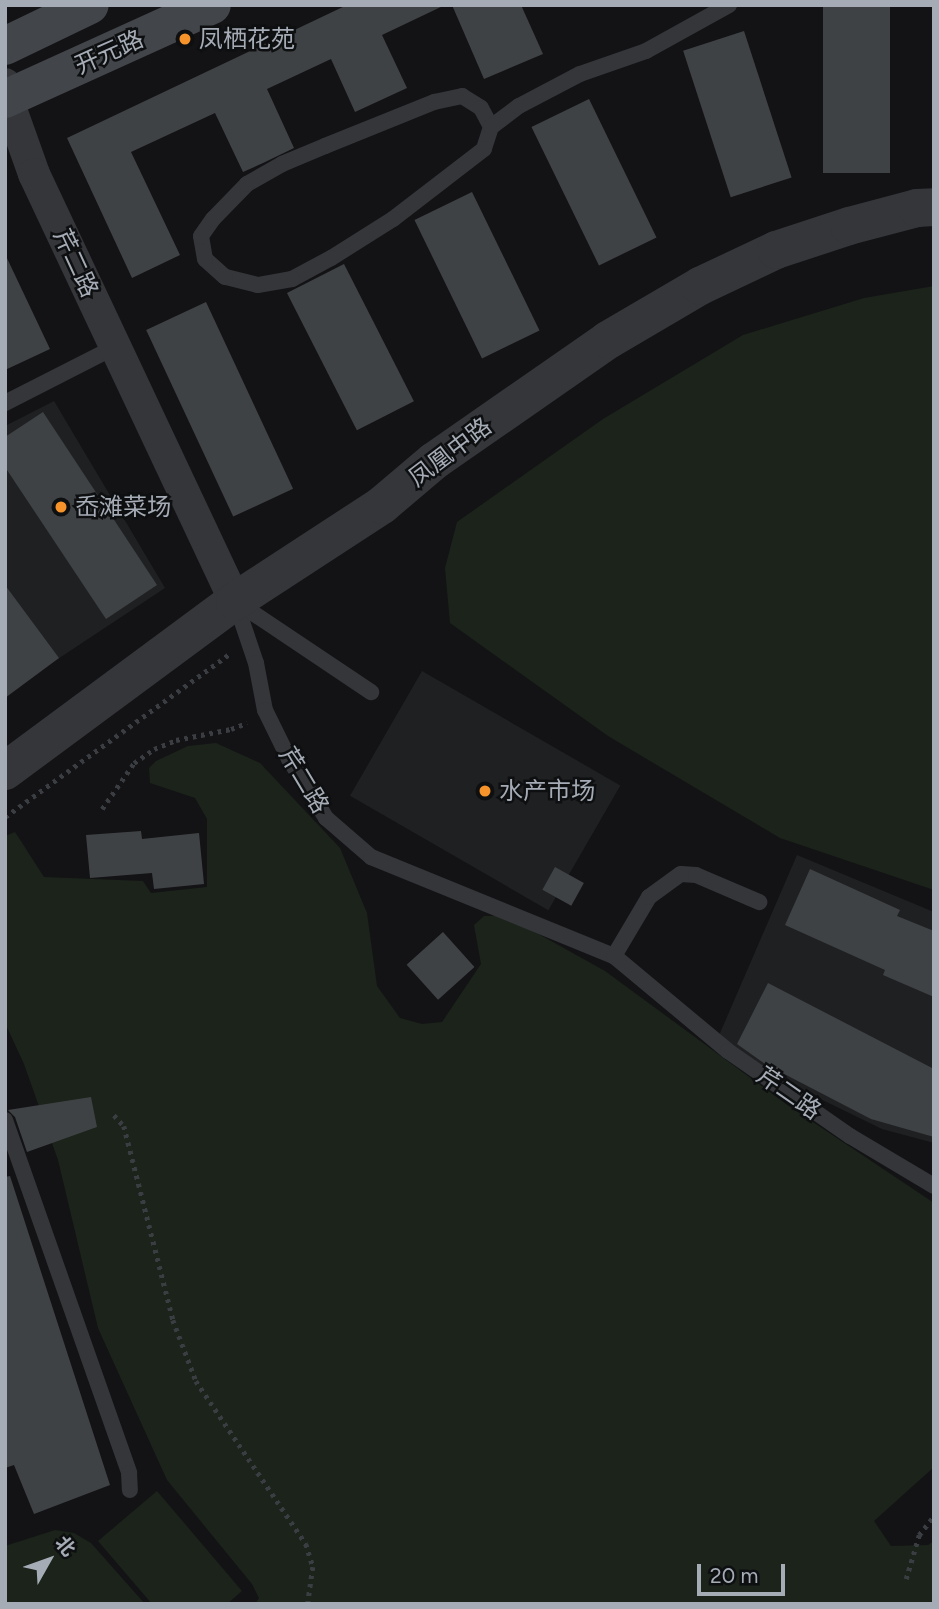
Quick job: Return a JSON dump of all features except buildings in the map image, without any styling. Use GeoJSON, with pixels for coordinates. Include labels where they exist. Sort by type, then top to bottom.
{"type":"FeatureCollection","features":[{"type":"Feature","properties":{"kind":"main road","name":"开元路"},"geometry":{"type":"LineString","coordinates":[[5,46],[90,5]]}},
{"type":"Feature","properties":{"kind":"main road","name":"开元路"},"geometry":{"type":"LineString","coordinates":[[6,94],[212,5]]}},
{"type":"Feature","properties":{"kind":"street","name":"芹二路"},"geometry":{"type":"LineString","coordinates":[[6,94],[34,174],[235,601]]}},
{"type":"Feature","properties":{"kind":"street","name":"凤凰中路"},"geometry":{"type":"LineString","coordinates":[[5,771],[159,660],[235,601],[382,505],[434,461],[608,340],[700,286],[776,250],[849,226],[917,208],[934,207]]}},
{"type":"Feature","properties":{"kind":"street"},"geometry":{"type":"LineString","coordinates":[[382,505],[441,479],[610,359],[698,308],[824,251],[934,225]]}},
{"type":"Feature","properties":{"kind":"lane"},"geometry":{"type":"LineString","coordinates":[[491,127],[481,107],[462,96],[434,102],[282,164],[247,184],[213,219],[201,236],[205,259],[225,277],[258,285],[292,279],[372,232],[433,188],[484,149],[491,127],[519,106],[580,74],[646,51],[729,5]]}},
{"type":"Feature","properties":{"kind":"lane"},"geometry":{"type":"LineString","coordinates":[[5,403],[115,347]]}},
{"type":"Feature","properties":{"kind":"lane"},"geometry":{"type":"LineString","coordinates":[[235,601],[371,692]]}},
{"type":"Feature","properties":{"kind":"lane","name":"芹二路"},"geometry":{"type":"LineString","coordinates":[[235,601],[249,640],[265,710],[289,759],[326,818],[371,858],[614,956],[728,1051],[850,1136],[934,1185]]}},
{"type":"Feature","properties":{"kind":"lane"},"geometry":{"type":"LineString","coordinates":[[614,956],[649,897],[681,874],[696,875],[759,902]]}},
{"type":"Feature","properties":{"kind":"lane"},"geometry":{"type":"LineString","coordinates":[[5,1120],[129,1473],[130,1490]]}},
{"type":"Feature","properties":{"kind":"path"},"geometry":{"type":"LineString","coordinates":[[5,817],[249,640]]}},
{"type":"Feature","properties":{"kind":"path"},"geometry":{"type":"LineString","coordinates":[[102,809],[134,763],[155,749],[176,740],[232,730],[265,710]]}},
{"type":"Feature","properties":{"kind":"path"},"geometry":{"type":"LineString","coordinates":[[114,1115],[124,1126],[173,1320],[196,1381],[306,1544],[313,1567],[308,1604]]}},
{"type":"Feature","properties":{"kind":"path"},"geometry":{"type":"LineString","coordinates":[[906,1579],[919,1535],[934,1516]]}},
{"type":"Feature","properties":{"kind":"shaded area"},"geometry":{"type":"Polygon","coordinates":[[[934,286],[934,890],[780,838],[608,736],[450,623],[445,568],[457,522],[603,419],[743,335],[864,298],[934,286]]]}},
{"type":"Feature","properties":{"kind":"shaded area","name":"岙滩菜场"},"geometry":{"type":"Polygon","coordinates":[[[54,401],[165,588],[5,694],[5,426],[54,401]]]}},
{"type":"Feature","properties":{"kind":"shaded area","name":"水产市场"},"geometry":{"type":"Polygon","coordinates":[[[422,671],[620,785],[548,910],[350,796],[422,671]]]}},
{"type":"Feature","properties":{"kind":"shaded area"},"geometry":{"type":"Polygon","coordinates":[[[216,743],[260,763],[340,848],[367,913],[377,986],[400,1018],[422,1024],[442,1022],[481,964],[474,925],[484,916],[506,916],[605,971],[786,1104],[934,1203],[934,1467],[874,1521],[891,1546],[928,1545],[934,1541],[934,1604],[255,1604],[259,1598],[252,1584],[167,1480],[98,1328],[58,1160],[24,1064],[5,1023],[5,836],[15,832],[44,877],[143,881],[151,893],[207,887],[207,819],[195,798],[150,783],[149,768],[156,761],[188,746],[216,743]]]}},
{"type":"Feature","properties":{"kind":"shaded area"},"geometry":{"type":"Polygon","coordinates":[[[797,855],[934,912],[934,1143],[882,1129],[714,1047],[797,855]]]}},
{"type":"Feature","properties":{"kind":"shaded area"},"geometry":{"type":"Polygon","coordinates":[[[157,1491],[242,1591],[227,1604],[152,1604],[98,1541],[157,1491]]]}},
{"type":"Feature","properties":{"kind":"shaded area"},"geometry":{"type":"Polygon","coordinates":[[[55,1530],[74,1533],[91,1543],[145,1604],[5,1604],[5,1546],[55,1530]]]}},
{"type":"Feature","properties":{"kind":"place","name":"凤栖花苑"},"geometry":{"type":"Point","coordinates":[185,39]}},
{"type":"Feature","properties":{"kind":"place","name":"岙滩菜场"},"geometry":{"type":"Point","coordinates":[61,507]}},
{"type":"Feature","properties":{"kind":"place","name":"水产市场"},"geometry":{"type":"Point","coordinates":[485,791]}}]}
